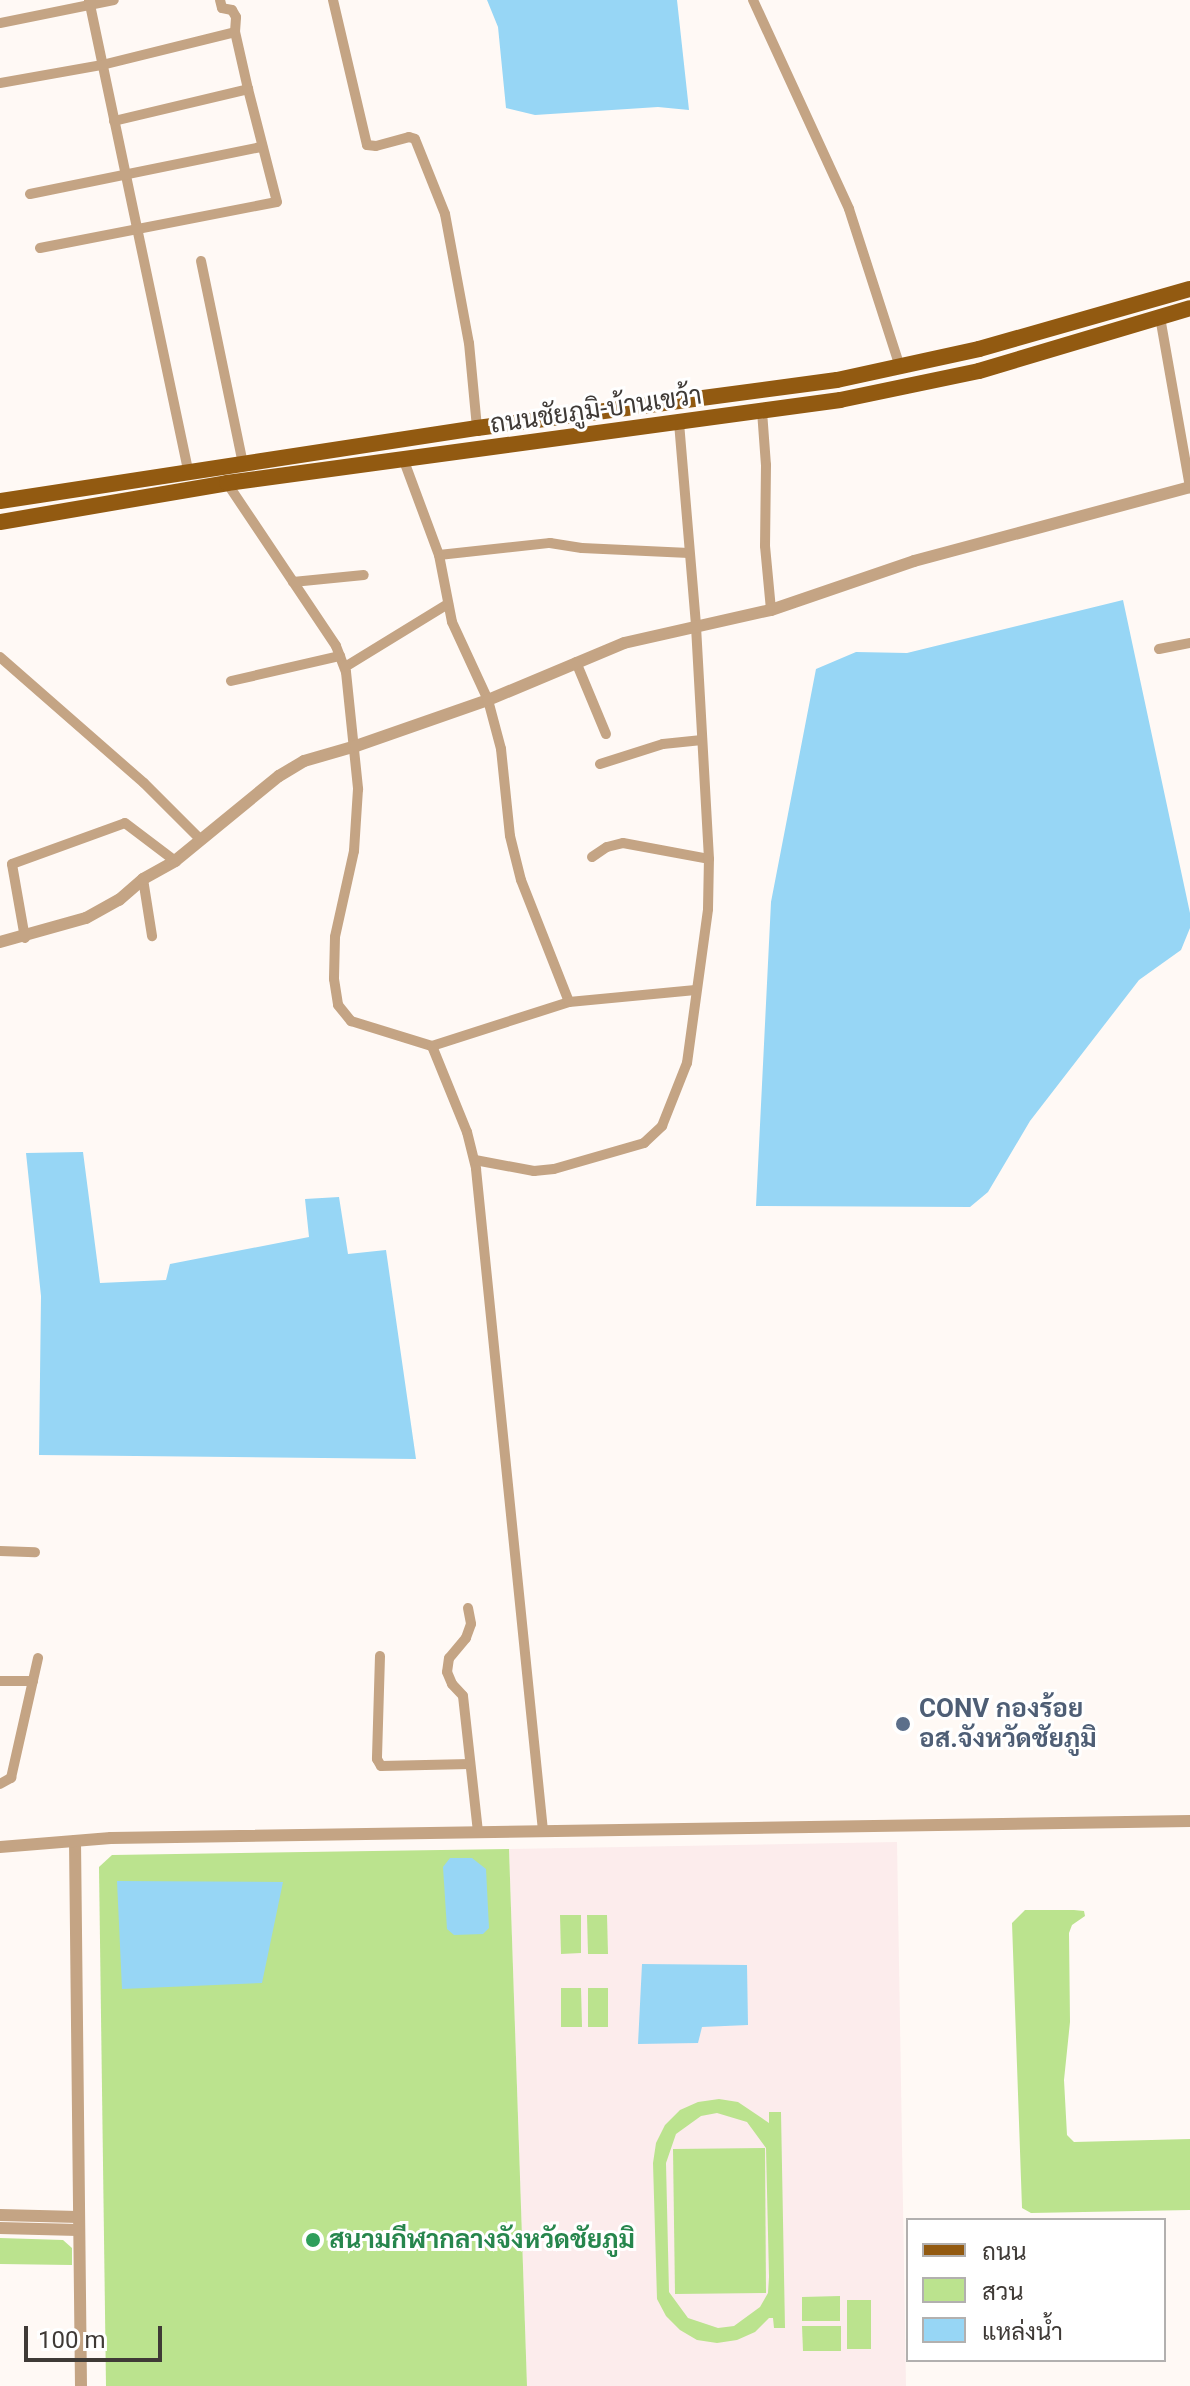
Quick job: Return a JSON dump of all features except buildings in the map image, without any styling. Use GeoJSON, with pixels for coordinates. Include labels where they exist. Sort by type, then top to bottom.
{"type":"FeatureCollection","features":[{"type":"Feature","properties":{"kind":"main road","name":"ถนนชัยภูมิ-บ้านเขว้า"},"geometry":{"type":"LineString","coordinates":[[0,501],[477,428],[837,380],[979,349],[1190,289]]}},
{"type":"Feature","properties":{"kind":"main road","name":"ถนนชัยภูมิ-บ้านเขว้า"},"geometry":{"type":"LineString","coordinates":[[0,522],[227,483],[762,411],[979,371],[1190,308]]}},
{"type":"Feature","properties":{"kind":"main road"},"geometry":{"type":"LineString","coordinates":[[621,409],[626,430]]}},
{"type":"Feature","properties":{"kind":"street"},"geometry":{"type":"LineString","coordinates":[[0,23],[114,0]]}},
{"type":"Feature","properties":{"kind":"street"},"geometry":{"type":"LineString","coordinates":[[40,248],[138,232],[277,202],[235,32],[236,17],[232,10],[222,8],[220,0]]}},
{"type":"Feature","properties":{"kind":"street"},"geometry":{"type":"LineString","coordinates":[[333,0],[367,145],[376,146],[409,137],[415,139],[445,214],[469,343],[477,428]]}},
{"type":"Feature","properties":{"kind":"street"},"geometry":{"type":"LineString","coordinates":[[753,0],[849,209],[900,367]]}},
{"type":"Feature","properties":{"kind":"street"},"geometry":{"type":"LineString","coordinates":[[90,3],[188,470]]}},
{"type":"Feature","properties":{"kind":"street"},"geometry":{"type":"LineString","coordinates":[[0,83],[102,65],[235,32]]}},
{"type":"Feature","properties":{"kind":"street"},"geometry":{"type":"LineString","coordinates":[[114,121],[248,89]]}},
{"type":"Feature","properties":{"kind":"street"},"geometry":{"type":"LineString","coordinates":[[30,194],[262,147]]}},
{"type":"Feature","properties":{"kind":"street"},"geometry":{"type":"LineString","coordinates":[[201,261],[243,464]]}},
{"type":"Feature","properties":{"kind":"street"},"geometry":{"type":"LineString","coordinates":[[0,942],[25,938],[86,918],[119,900],[143,879],[175,861],[279,776],[304,761],[488,700],[624,643],[771,610],[914,561],[1190,487],[1160,317]]}},
{"type":"Feature","properties":{"kind":"street"},"geometry":{"type":"LineString","coordinates":[[762,411],[766,465],[765,546],[771,610]]}},
{"type":"Feature","properties":{"kind":"street"},"geometry":{"type":"LineString","coordinates":[[475,1160],[534,1171],[554,1169],[644,1143],[662,1126],[687,1063],[708,909],[709,859],[696,625],[679,421]]}},
{"type":"Feature","properties":{"kind":"street"},"geometry":{"type":"LineString","coordinates":[[404,461],[439,555],[452,622],[488,700],[501,749],[510,836],[521,880],[569,1002]]}},
{"type":"Feature","properties":{"kind":"street"},"geometry":{"type":"LineString","coordinates":[[227,483],[345,667],[356,746],[354,851],[335,937],[334,979],[338,1005],[351,1021],[432,1046],[569,1002],[695,990]]}},
{"type":"Feature","properties":{"kind":"street"},"geometry":{"type":"LineString","coordinates":[[439,555],[550,543],[582,548],[689,553]]}},
{"type":"Feature","properties":{"kind":"street"},"geometry":{"type":"LineString","coordinates":[[293,582],[364,575]]}},
{"type":"Feature","properties":{"kind":"street"},"geometry":{"type":"LineString","coordinates":[[345,667],[448,604]]}},
{"type":"Feature","properties":{"kind":"street"},"geometry":{"type":"LineString","coordinates":[[1159,649],[1190,643]]}},
{"type":"Feature","properties":{"kind":"street"},"geometry":{"type":"LineString","coordinates":[[231,681],[340,656]]}},
{"type":"Feature","properties":{"kind":"street"},"geometry":{"type":"LineString","coordinates":[[0,657],[144,783],[201,840]]}},
{"type":"Feature","properties":{"kind":"street"},"geometry":{"type":"LineString","coordinates":[[576,662],[606,734]]}},
{"type":"Feature","properties":{"kind":"street"},"geometry":{"type":"LineString","coordinates":[[600,764],[663,744],[702,740]]}},
{"type":"Feature","properties":{"kind":"street"},"geometry":{"type":"LineString","coordinates":[[25,938],[12,864],[125,823],[175,861]]}},
{"type":"Feature","properties":{"kind":"street"},"geometry":{"type":"LineString","coordinates":[[592,857],[607,847],[623,843],[709,859]]}},
{"type":"Feature","properties":{"kind":"street"},"geometry":{"type":"LineString","coordinates":[[143,879],[152,936]]}},
{"type":"Feature","properties":{"kind":"street"},"geometry":{"type":"LineString","coordinates":[[432,1046],[475,1160],[543,1831]]}},
{"type":"Feature","properties":{"kind":"street"},"geometry":{"type":"LineString","coordinates":[[0,1551],[35,1552]]}},
{"type":"Feature","properties":{"kind":"street"},"geometry":{"type":"LineString","coordinates":[[468,1608],[471,1624],[466,1638],[449,1658],[447,1672],[452,1684],[463,1696],[478,1832]]}},
{"type":"Feature","properties":{"kind":"street"},"geometry":{"type":"LineString","coordinates":[[380,1656],[377,1759],[381,1766],[470,1764]]}},
{"type":"Feature","properties":{"kind":"street"},"geometry":{"type":"LineString","coordinates":[[0,1784],[11,1778],[38,1658]]}},
{"type":"Feature","properties":{"kind":"street"},"geometry":{"type":"LineString","coordinates":[[0,1681],[33,1681]]}},
{"type":"Feature","properties":{"kind":"street"},"geometry":{"type":"LineString","coordinates":[[0,1847],[75,1841],[478,1832],[1190,1821]]}},
{"type":"Feature","properties":{"kind":"street"},"geometry":{"type":"LineString","coordinates":[[75,1841],[81,2386]]}},
{"type":"Feature","properties":{"kind":"street"},"geometry":{"type":"LineString","coordinates":[[0,2215],[78,2224]]}},
{"type":"Feature","properties":{"kind":"street"},"geometry":{"type":"LineString","coordinates":[[0,2228],[78,2224]]}},
{"type":"Feature","properties":{"kind":"shaded area"},"geometry":{"type":"Polygon","coordinates":[[[897,1842],[906,2386],[527,2386],[509,1849],[897,1842]]]}},
{"type":"Feature","properties":{"kind":"green space","name":"สนามกีฬากลางจังหวัดชัยภูมิ"},"geometry":{"type":"Polygon","coordinates":[[[509,1849],[527,2386],[106,2386],[99,1867],[112,1855],[509,1849]]]}},
{"type":"Feature","properties":{"kind":"green space"},"geometry":{"type":"Polygon","coordinates":[[[1025,1910],[1084,1911],[1085,1916],[1072,1925],[1069,1933],[1070,2022],[1064,2080],[1067,2135],[1074,2142],[1190,2139],[1190,2210],[1031,2213],[1022,2208],[1012,1923],[1025,1910]]]}},
{"type":"Feature","properties":{"kind":"green space"},"geometry":{"type":"Polygon","coordinates":[[[560,1915],[581,1915],[581,1953],[561,1954],[560,1915]]]}},
{"type":"Feature","properties":{"kind":"green space"},"geometry":{"type":"Polygon","coordinates":[[[587,1915],[607,1915],[608,1954],[588,1954],[587,1915]]]}},
{"type":"Feature","properties":{"kind":"green space"},"geometry":{"type":"Polygon","coordinates":[[[561,1988],[581,1988],[582,2027],[561,2027],[561,1988]]]}},
{"type":"Feature","properties":{"kind":"green space"},"geometry":{"type":"Polygon","coordinates":[[[588,1988],[608,1988],[608,2027],[588,2027],[588,1988]]]}},
{"type":"Feature","properties":{"kind":"green space"},"geometry":{"type":"Polygon","coordinates":[[[719,2099],[738,2102],[769,2123],[769,2112],[781,2112],[785,2328],[774,2328],[773,2318],[769,2318],[755,2332],[737,2340],[717,2343],[697,2340],[680,2330],[666,2316],[657,2299],[653,2163],[656,2143],[665,2125],[680,2110],[698,2102],[719,2099]],[[717,2113],[701,2116],[676,2134],[666,2163],[669,2292],[688,2318],[718,2328],[734,2326],[760,2307],[768,2293],[766,2148],[747,2122],[717,2113]]]}},
{"type":"Feature","properties":{"kind":"green space"},"geometry":{"type":"Polygon","coordinates":[[[765,2148],[766,2293],[675,2294],[673,2149],[765,2148]]]}},
{"type":"Feature","properties":{"kind":"green space"},"geometry":{"type":"Polygon","coordinates":[[[0,2238],[63,2240],[72,2248],[72,2265],[0,2264],[0,2238]]]}},
{"type":"Feature","properties":{"kind":"green space"},"geometry":{"type":"Polygon","coordinates":[[[840,2296],[840,2321],[802,2321],[802,2297],[840,2296]]]}},
{"type":"Feature","properties":{"kind":"green space"},"geometry":{"type":"Polygon","coordinates":[[[847,2300],[871,2300],[871,2349],[847,2349],[847,2300]]]}},
{"type":"Feature","properties":{"kind":"green space"},"geometry":{"type":"Polygon","coordinates":[[[802,2326],[841,2326],[841,2351],[803,2351],[802,2326]]]}},
{"type":"Feature","properties":{"kind":"water"},"geometry":{"type":"Polygon","coordinates":[[[487,0],[677,0],[689,110],[658,107],[535,115],[506,108],[498,27],[487,0]]]}},
{"type":"Feature","properties":{"kind":"water"},"geometry":{"type":"Polygon","coordinates":[[[1123,600],[1190,913],[1190,928],[1181,950],[1139,980],[1030,1121],[988,1192],[970,1207],[756,1206],[771,902],[816,669],[856,652],[907,653],[1123,600]]]}},
{"type":"Feature","properties":{"kind":"water"},"geometry":{"type":"Polygon","coordinates":[[[83,1152],[100,1283],[166,1280],[170,1264],[309,1237],[305,1199],[339,1197],[348,1254],[386,1250],[416,1459],[39,1455],[41,1296],[26,1153],[83,1152]]]}},
{"type":"Feature","properties":{"kind":"water"},"geometry":{"type":"Polygon","coordinates":[[[450,1858],[472,1858],[486,1869],[489,1928],[483,1934],[454,1935],[447,1929],[443,1867],[450,1858]]]}},
{"type":"Feature","properties":{"kind":"water"},"geometry":{"type":"Polygon","coordinates":[[[117,1881],[283,1882],[262,1983],[122,1989],[117,1881]]]}},
{"type":"Feature","properties":{"kind":"water"},"geometry":{"type":"Polygon","coordinates":[[[642,1964],[747,1965],[748,2025],[702,2027],[698,2043],[638,2044],[642,1964]]]}},
{"type":"Feature","properties":{"kind":"place","name":"CONV กองร้อย อส.จังหวัดชัยภูมิ"},"geometry":{"type":"Point","coordinates":[903,1724]}},
{"type":"Feature","properties":{"kind":"place","name":"สนามกีฬากลางจังหวัดชัยภูมิ"},"geometry":{"type":"Point","coordinates":[313,2240]}}]}
